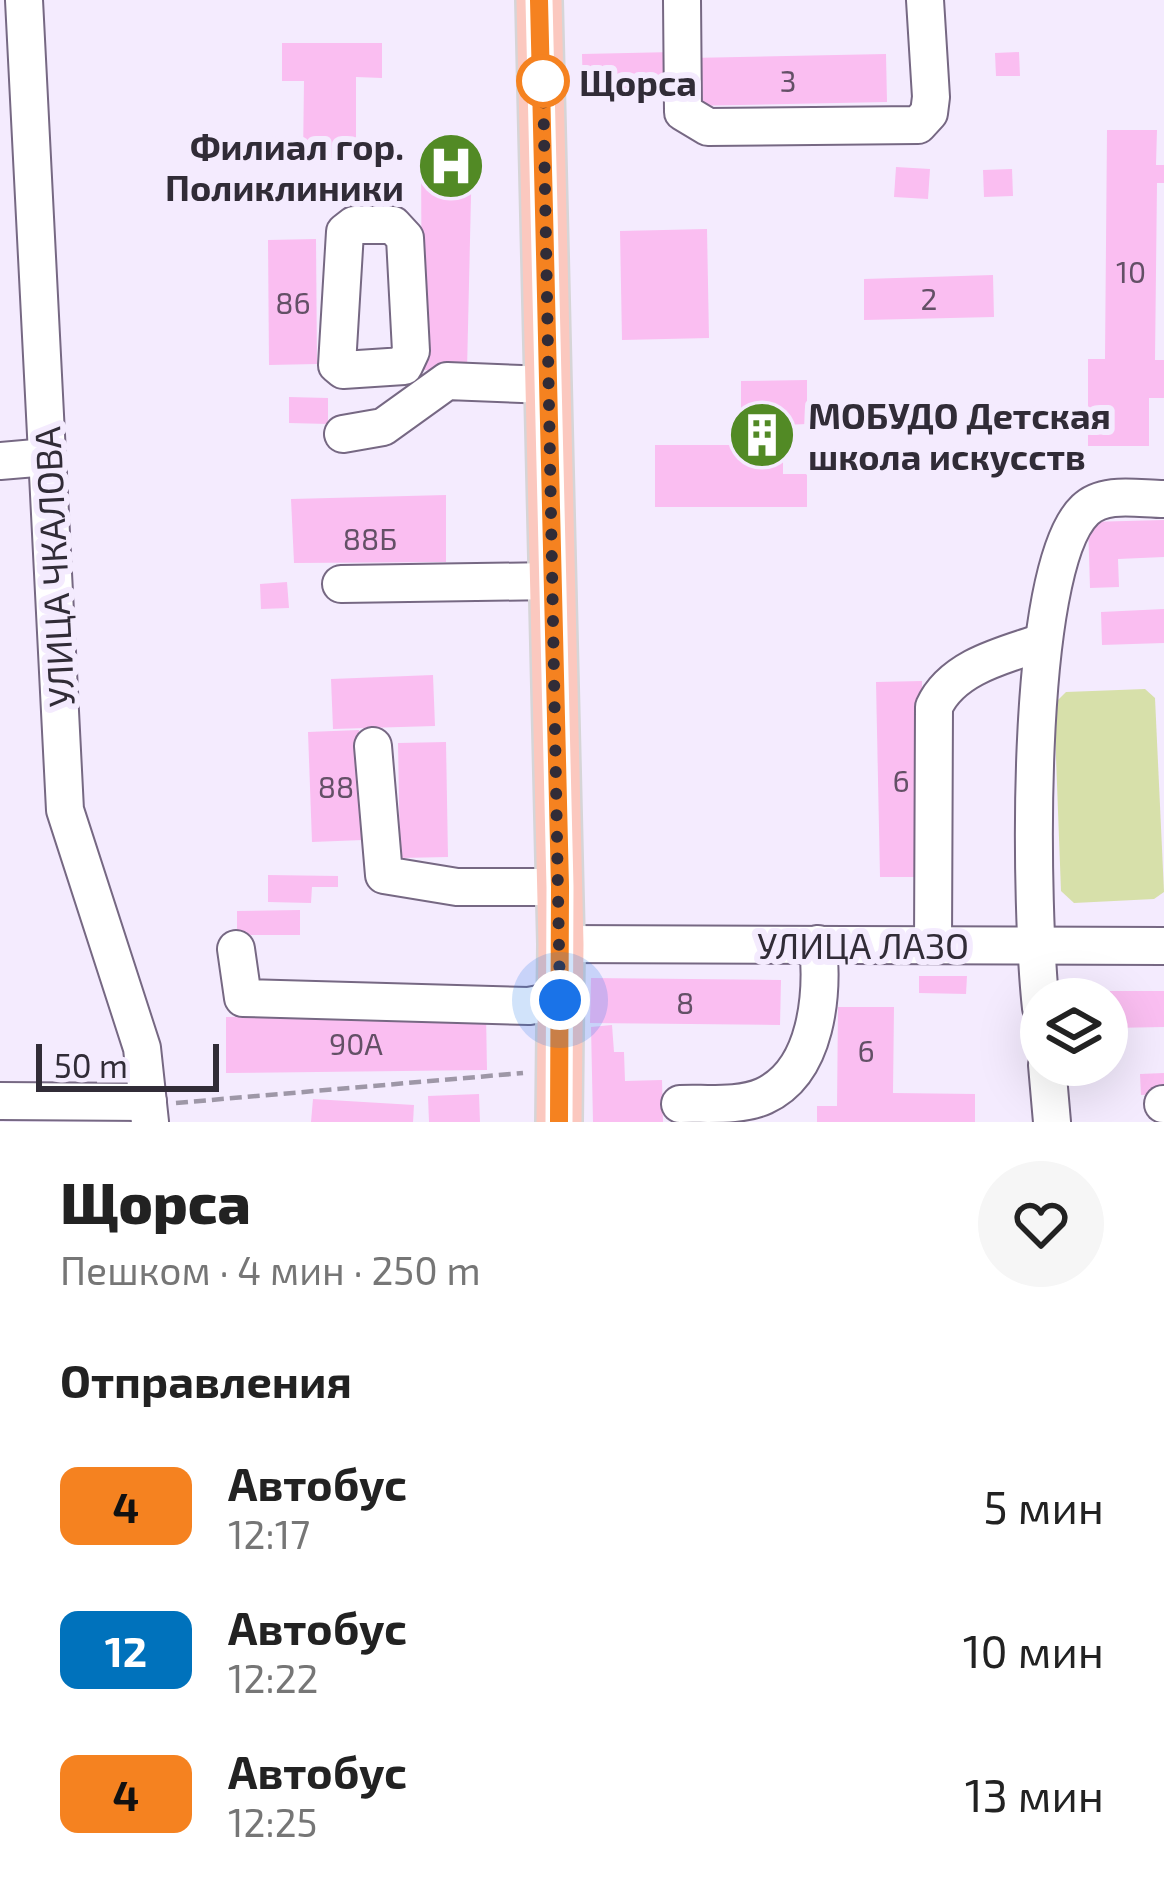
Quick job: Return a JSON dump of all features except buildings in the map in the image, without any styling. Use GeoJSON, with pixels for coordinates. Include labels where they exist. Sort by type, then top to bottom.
{"type":"FeatureCollection","features":[{"type":"Feature","properties":{"kind":"main road"},"geometry":{"type":"LineString","coordinates":[[539,0],[560,887],[559,1122]]}},
{"type":"Feature","properties":{"kind":"street","name":"УЛИЦА ЧКАЛОВА"},"geometry":{"type":"LineString","coordinates":[[24,0],[65,810],[142,1048],[149,1112]]}},
{"type":"Feature","properties":{"kind":"street"},"geometry":{"type":"LineString","coordinates":[[682,0],[683,112],[708,127],[918,124],[929,113],[931,97],[925,0]]}},
{"type":"Feature","properties":{"kind":"street"},"geometry":{"type":"LineString","coordinates":[[386,369],[393,421]]}},
{"type":"Feature","properties":{"kind":"street"},"geometry":{"type":"LineString","coordinates":[[343,434],[393,421],[447,380],[549,385]]}},
{"type":"Feature","properties":{"kind":"street"},"geometry":{"type":"LineString","coordinates":[[0,461],[47,457]]}},
{"type":"Feature","properties":{"kind":"street"},"geometry":{"type":"LineString","coordinates":[[1038,978],[1034,944],[1042,642],[1075,521],[1103,498],[1164,499]]}},
{"type":"Feature","properties":{"kind":"street"},"geometry":{"type":"LineString","coordinates":[[340,584],[553,580]]}},
{"type":"Feature","properties":{"kind":"street"},"geometry":{"type":"LineString","coordinates":[[933,944],[934,707],[940,693],[960,678],[1042,642]]}},
{"type":"Feature","properties":{"kind":"street"},"geometry":{"type":"LineString","coordinates":[[373,746],[384,875],[458,887],[560,887]]}},
{"type":"Feature","properties":{"kind":"street","name":"УЛИЦА ЛАЗО"},"geometry":{"type":"LineString","coordinates":[[561,944],[1164,946]]}},
{"type":"Feature","properties":{"kind":"street"},"geometry":{"type":"LineString","coordinates":[[680,1104],[766,1095],[789,1074],[809,1040],[820,1006],[818,944]]}},
{"type":"Feature","properties":{"kind":"street"},"geometry":{"type":"LineString","coordinates":[[236,949],[243,998],[529,1006],[560,1000]]}},
{"type":"Feature","properties":{"kind":"street"},"geometry":{"type":"LineString","coordinates":[[1049,1086],[1052,1122]]}},
{"type":"Feature","properties":{"kind":"street"},"geometry":{"type":"LineString","coordinates":[[0,1101],[149,1112]]}},
{"type":"Feature","properties":{"kind":"path"},"geometry":{"type":"LineString","coordinates":[[149,1112],[189,1104],[529,1072]]}},
{"type":"Feature","properties":{"kind":"green space"},"geometry":{"type":"Polygon","coordinates":[[[1145,689],[1155,698],[1164,892],[1154,899],[1074,903],[1061,891],[1054,704],[1066,692],[1145,689]]]}},
{"type":"Feature","properties":{"kind":"bus line","name":"4"},"geometry":{"type":"LineString","coordinates":[[539,0],[560,887],[559,1122]]}},
{"type":"Feature","properties":{"kind":"place","name":"Щорса"},"geometry":{"type":"Point","coordinates":[543,81]}},
{"type":"Feature","properties":{"kind":"place","name":"Филиал гор. Поликлиники"},"geometry":{"type":"Point","coordinates":[451,166]}},
{"type":"Feature","properties":{"kind":"place","name":"МОБУДО Детская школа искусcтв"},"geometry":{"type":"Point","coordinates":[762,435]}},
{"type":"Feature","properties":{"kind":"route"},"geometry":{"type":"LineString","coordinates":[[543,81],[560,1000]]}}]}
